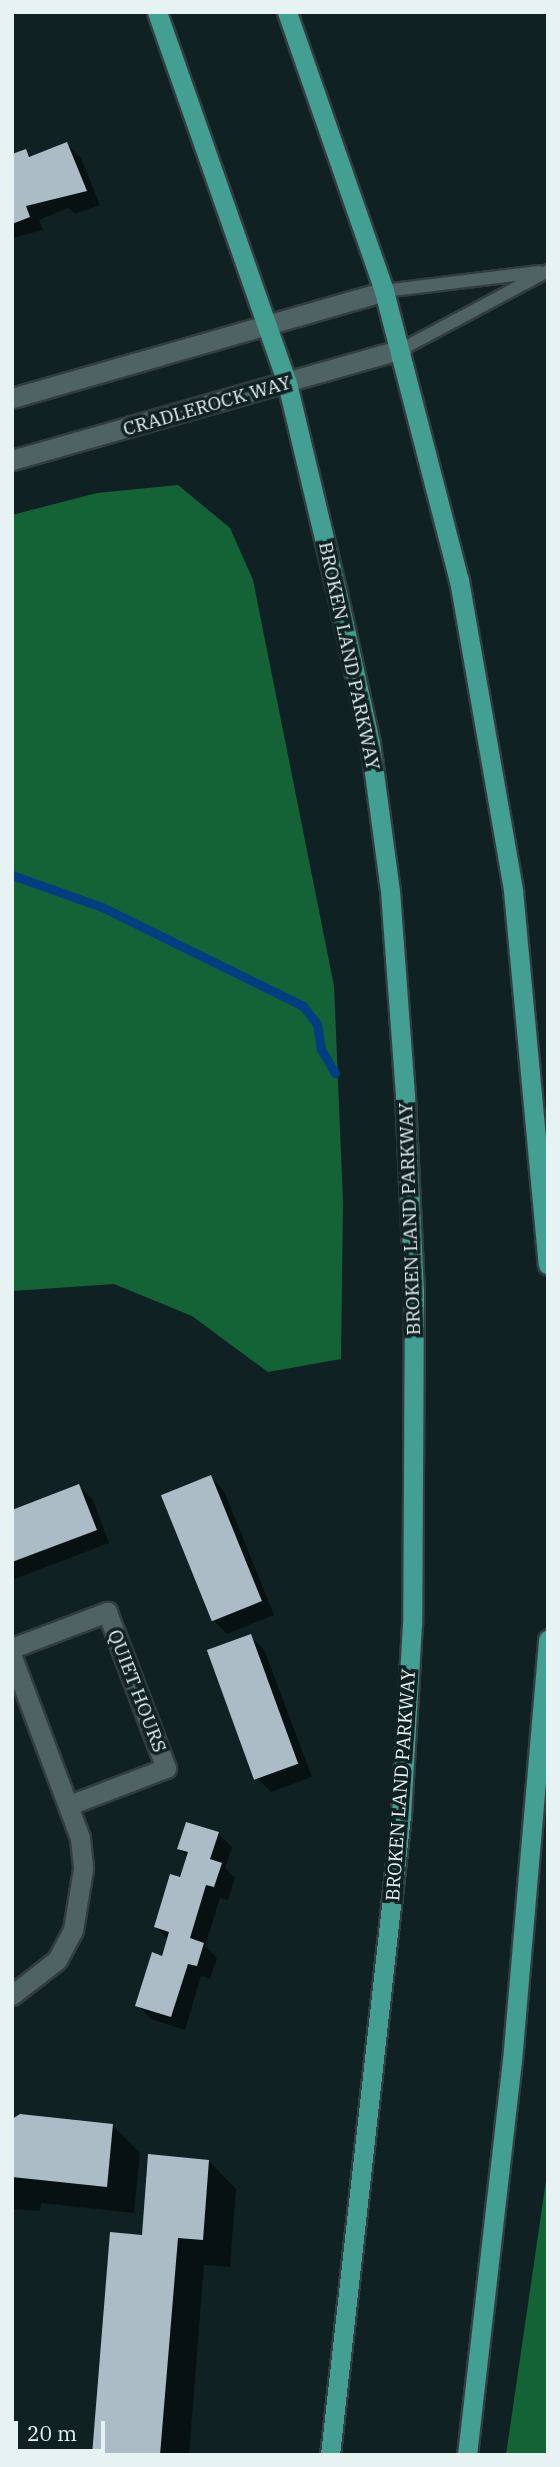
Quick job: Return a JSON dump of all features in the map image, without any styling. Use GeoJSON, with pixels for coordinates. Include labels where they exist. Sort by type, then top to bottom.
{"type":"FeatureCollection","features":[{"type":"Feature","properties":{"kind":"main road","name":"BROKEN LAND PARKWAY"},"geometry":{"type":"LineString","coordinates":[[157,12],[288,383],[372,757],[390,891],[414,1290],[412,1624],[401,1816],[330,2455]]}},
{"type":"Feature","properties":{"kind":"main road"},"geometry":{"type":"LineString","coordinates":[[287,12],[402,349],[488,727],[537,1089],[548,1264]]}},
{"type":"Feature","properties":{"kind":"main road"},"geometry":{"type":"LineString","coordinates":[[467,2455],[514,2048],[548,1640]]}},
{"type":"Feature","properties":{"kind":"street"},"geometry":{"type":"LineString","coordinates":[[12,398],[384,291]]}},
{"type":"Feature","properties":{"kind":"street","name":"CRADLEROCK WAY"},"geometry":{"type":"LineString","coordinates":[[12,460],[402,349]]}},
{"type":"Feature","properties":{"kind":"street","name":"QUIET HOURS"},"geometry":{"type":"LineString","coordinates":[[12,1648],[107,1612],[166,1768],[69,1805]]}},
{"type":"Feature","properties":{"kind":"street"},"geometry":{"type":"LineString","coordinates":[[12,1657],[69,1805],[83,1869],[74,1930],[57,1960],[12,1995]]}},
{"type":"Feature","properties":{"kind":"lane"},"geometry":{"type":"LineString","coordinates":[[384,291],[547,271]]}},
{"type":"Feature","properties":{"kind":"lane"},"geometry":{"type":"LineString","coordinates":[[402,349],[547,271]]}},
{"type":"Feature","properties":{"kind":"green space"},"geometry":{"type":"Polygon","coordinates":[[[178,485],[230,528],[253,580],[334,986],[343,1201],[341,1359],[268,1372],[192,1316],[114,1284],[12,1291],[12,515],[97,493],[178,485]]]}},
{"type":"Feature","properties":{"kind":"green space"},"geometry":{"type":"Polygon","coordinates":[[[548,2167],[548,2455],[506,2455],[548,2167]]]}},
{"type":"Feature","properties":{"kind":"building"},"geometry":{"type":"Polygon","coordinates":[[[67,142],[87,191],[26,206],[30,217],[12,224],[12,154],[26,149],[29,157],[67,142]]]}},
{"type":"Feature","properties":{"kind":"building"},"geometry":{"type":"Polygon","coordinates":[[[211,1475],[262,1601],[212,1621],[161,1495],[211,1475]]]}},
{"type":"Feature","properties":{"kind":"building"},"geometry":{"type":"Polygon","coordinates":[[[79,1484],[97,1530],[12,1562],[12,1510],[79,1484]]]}},
{"type":"Feature","properties":{"kind":"building"},"geometry":{"type":"Polygon","coordinates":[[[251,1634],[298,1764],[254,1780],[207,1650],[251,1634]]]}},
{"type":"Feature","properties":{"kind":"building"},"geometry":{"type":"Polygon","coordinates":[[[186,1822],[219,1832],[210,1859],[222,1863],[214,1887],[206,1885],[190,1938],[204,1943],[197,1966],[188,1964],[171,2017],[135,2006],[152,1952],[162,1956],[169,1932],[154,1927],[170,1874],[180,1877],[188,1852],[177,1849],[186,1822]]]}},
{"type":"Feature","properties":{"kind":"building"},"geometry":{"type":"Polygon","coordinates":[[[20,2114],[113,2124],[107,2187],[12,2177],[12,2119],[20,2114]]]}},
{"type":"Feature","properties":{"kind":"building"},"geometry":{"type":"Polygon","coordinates":[[[148,2154],[209,2160],[203,2240],[178,2238],[160,2455],[92,2455],[110,2232],[142,2235],[148,2154]]]}},
{"type":"Feature","properties":{"kind":"waterway"},"geometry":{"type":"LineString","coordinates":[[12,875],[102,907],[303,1006],[317,1024],[321,1049],[335,1073]]}}]}
